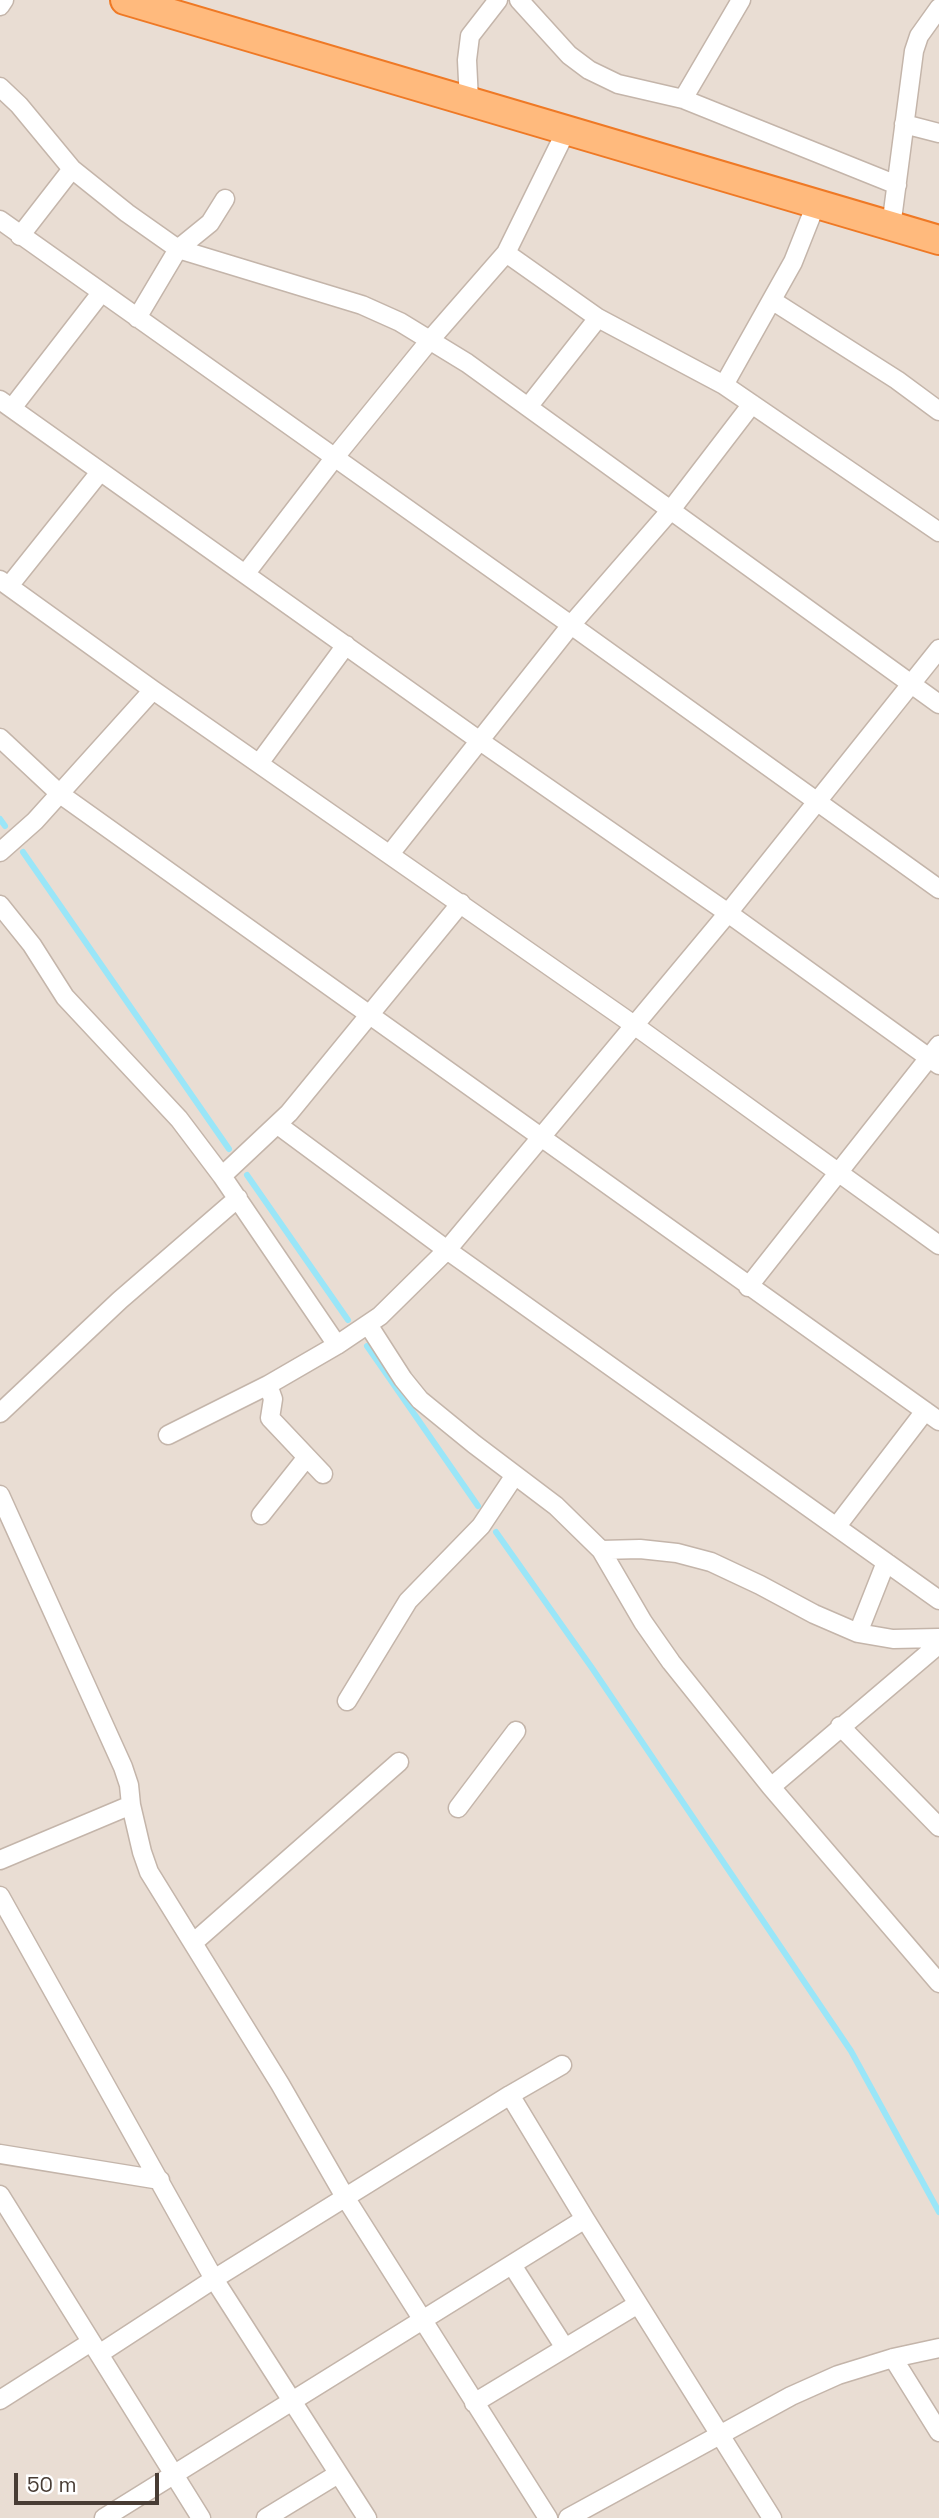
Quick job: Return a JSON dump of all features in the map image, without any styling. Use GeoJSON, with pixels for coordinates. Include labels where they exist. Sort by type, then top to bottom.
{"type":"FeatureCollection","features":[{"type":"Feature","properties":{"kind":"highway"},"geometry":{"type":"LineString","coordinates":[[125,0],[939,240]]}},
{"type":"Feature","properties":{"kind":"street"},"geometry":{"type":"LineString","coordinates":[[0,6],[4,0]]}},
{"type":"Feature","properties":{"kind":"street"},"geometry":{"type":"LineString","coordinates":[[469,101],[467,60],[470,36],[498,0]]}},
{"type":"Feature","properties":{"kind":"street"},"geometry":{"type":"LineString","coordinates":[[519,0],[569,55],[589,70],[618,84],[683,99],[897,185]]}},
{"type":"Feature","properties":{"kind":"street"},"geometry":{"type":"LineString","coordinates":[[683,99],[741,0]]}},
{"type":"Feature","properties":{"kind":"street"},"geometry":{"type":"LineString","coordinates":[[891,227],[914,51],[919,36],[939,8]]}},
{"type":"Feature","properties":{"kind":"street"},"geometry":{"type":"LineString","coordinates":[[0,88],[19,105],[72,169],[178,249],[362,304],[400,322],[467,363],[939,704]]}},
{"type":"Feature","properties":{"kind":"street"},"geometry":{"type":"LineString","coordinates":[[904,124],[939,132]]}},
{"type":"Feature","properties":{"kind":"street"},"geometry":{"type":"LineString","coordinates":[[246,573],[430,340],[506,253],[567,129]]}},
{"type":"Feature","properties":{"kind":"street"},"geometry":{"type":"LineString","coordinates":[[20,236],[72,169]]}},
{"type":"Feature","properties":{"kind":"street"},"geometry":{"type":"LineString","coordinates":[[137,318],[178,249],[210,223],[225,199]]}},
{"type":"Feature","properties":{"kind":"street"},"geometry":{"type":"LineString","coordinates":[[724,386],[793,262],[816,204]]}},
{"type":"Feature","properties":{"kind":"street"},"geometry":{"type":"LineString","coordinates":[[0,220],[939,890]]}},
{"type":"Feature","properties":{"kind":"street"},"geometry":{"type":"LineString","coordinates":[[506,253],[598,318],[752,404],[939,532]]}},
{"type":"Feature","properties":{"kind":"street"},"geometry":{"type":"LineString","coordinates":[[101,293],[6,404],[480,741],[936,1056],[748,1287]]}},
{"type":"Feature","properties":{"kind":"street"},"geometry":{"type":"LineString","coordinates":[[773,301],[886,373],[939,411]]}},
{"type":"Feature","properties":{"kind":"street"},"geometry":{"type":"LineString","coordinates":[[528,407],[598,318]]}},
{"type":"Feature","properties":{"kind":"street"},"geometry":{"type":"LineString","coordinates":[[390,854],[571,625],[670,511],[752,404]]}},
{"type":"Feature","properties":{"kind":"street"},"geometry":{"type":"LineString","coordinates":[[100,472],[4,583],[634,1025],[939,1245]]}},
{"type":"Feature","properties":{"kind":"street"},"geometry":{"type":"LineString","coordinates":[[260,762],[346,645]]}},
{"type":"Feature","properties":{"kind":"street"},"geometry":{"type":"LineString","coordinates":[[168,1435],[268,1385],[369,1326],[447,1250],[727,913],[939,649]]}},
{"type":"Feature","properties":{"kind":"street"},"geometry":{"type":"LineString","coordinates":[[0,852],[35,821],[153,690]]}},
{"type":"Feature","properties":{"kind":"street"},"geometry":{"type":"LineString","coordinates":[[0,738],[60,794],[932,1416],[837,1526]]}},
{"type":"Feature","properties":{"kind":"street"},"geometry":{"type":"LineString","coordinates":[[222,1176],[278,1125],[461,903]]}},
{"type":"Feature","properties":{"kind":"street"},"geometry":{"type":"LineString","coordinates":[[0,905],[32,945],[65,997],[169,1107],[222,1176],[337,1345]]}},
{"type":"Feature","properties":{"kind":"street"},"geometry":{"type":"LineString","coordinates":[[278,1125],[447,1250],[939,1600]]}},
{"type":"Feature","properties":{"kind":"street"},"geometry":{"type":"LineString","coordinates":[[0,1413],[120,1300],[237,1198]]}},
{"type":"Feature","properties":{"kind":"street"},"geometry":{"type":"LineString","coordinates":[[369,1326],[403,1379],[421,1400],[556,1506],[601,1550],[643,1622],[664,1652],[771,1787],[939,1983]]}},
{"type":"Feature","properties":{"kind":"street"},"geometry":{"type":"LineString","coordinates":[[268,1385],[273,1399],[270,1418],[324,1474]]}},
{"type":"Feature","properties":{"kind":"street"},"geometry":{"type":"LineString","coordinates":[[261,1515],[307,1457]]}},
{"type":"Feature","properties":{"kind":"street"},"geometry":{"type":"LineString","coordinates":[[347,1701],[408,1601],[481,1526],[515,1475]]}},
{"type":"Feature","properties":{"kind":"street"},"geometry":{"type":"LineString","coordinates":[[0,1495],[123,1767],[149,1872],[280,2084],[345,2197],[548,2518]]}},
{"type":"Feature","properties":{"kind":"street"},"geometry":{"type":"LineString","coordinates":[[601,1550],[640,1549],[677,1553],[711,1562],[858,1633],[937,1642]]}},
{"type":"Feature","properties":{"kind":"street"},"geometry":{"type":"LineString","coordinates":[[858,1633],[886,1562]]}},
{"type":"Feature","properties":{"kind":"street"},"geometry":{"type":"LineString","coordinates":[[771,1787],[937,1642]]}},
{"type":"Feature","properties":{"kind":"street"},"geometry":{"type":"LineString","coordinates":[[840,1726],[939,1827]]}},
{"type":"Feature","properties":{"kind":"street"},"geometry":{"type":"LineString","coordinates":[[458,1808],[516,1731]]}},
{"type":"Feature","properties":{"kind":"street"},"geometry":{"type":"LineString","coordinates":[[193,1943],[399,1762]]}},
{"type":"Feature","properties":{"kind":"street"},"geometry":{"type":"LineString","coordinates":[[0,1860],[131,1805]]}},
{"type":"Feature","properties":{"kind":"street"},"geometry":{"type":"LineString","coordinates":[[0,1896],[214,2278],[367,2518]]}},
{"type":"Feature","properties":{"kind":"street"},"geometry":{"type":"LineString","coordinates":[[0,2400],[214,2278],[562,2065]]}},
{"type":"Feature","properties":{"kind":"street"},"geometry":{"type":"LineString","coordinates":[[510,2095],[772,2518]]}},
{"type":"Feature","properties":{"kind":"street"},"geometry":{"type":"LineString","coordinates":[[0,2154],[160,2180]]}},
{"type":"Feature","properties":{"kind":"street"},"geometry":{"type":"LineString","coordinates":[[0,2195],[201,2518]]}},
{"type":"Feature","properties":{"kind":"street"},"geometry":{"type":"LineString","coordinates":[[104,2518],[585,2219]]}},
{"type":"Feature","properties":{"kind":"street"},"geometry":{"type":"LineString","coordinates":[[512,2265],[565,2348]]}},
{"type":"Feature","properties":{"kind":"street"},"geometry":{"type":"LineString","coordinates":[[474,2403],[638,2304]]}},
{"type":"Feature","properties":{"kind":"street"},"geometry":{"type":"LineString","coordinates":[[568,2518],[791,2396],[838,2375],[893,2358],[939,2348]]}},
{"type":"Feature","properties":{"kind":"street"},"geometry":{"type":"LineString","coordinates":[[893,2358],[939,2432]]}},
{"type":"Feature","properties":{"kind":"street"},"geometry":{"type":"LineString","coordinates":[[265,2518],[338,2474]]}},
{"type":"Feature","properties":{"kind":"shaded area"},"geometry":{"type":"Polygon","coordinates":[[[0,0],[939,0],[939,2518],[0,2518],[0,0]]]}},
{"type":"Feature","properties":{"kind":"waterway"},"geometry":{"type":"LineString","coordinates":[[0,819],[5,826]]}},
{"type":"Feature","properties":{"kind":"waterway"},"geometry":{"type":"LineString","coordinates":[[23,852],[229,1149]]}},
{"type":"Feature","properties":{"kind":"waterway"},"geometry":{"type":"LineString","coordinates":[[247,1175],[348,1320]]}},
{"type":"Feature","properties":{"kind":"waterway"},"geometry":{"type":"LineString","coordinates":[[367,1346],[478,1506]]}},
{"type":"Feature","properties":{"kind":"waterway"},"geometry":{"type":"LineString","coordinates":[[496,1532],[592,1668],[851,2051],[939,2212]]}}]}
